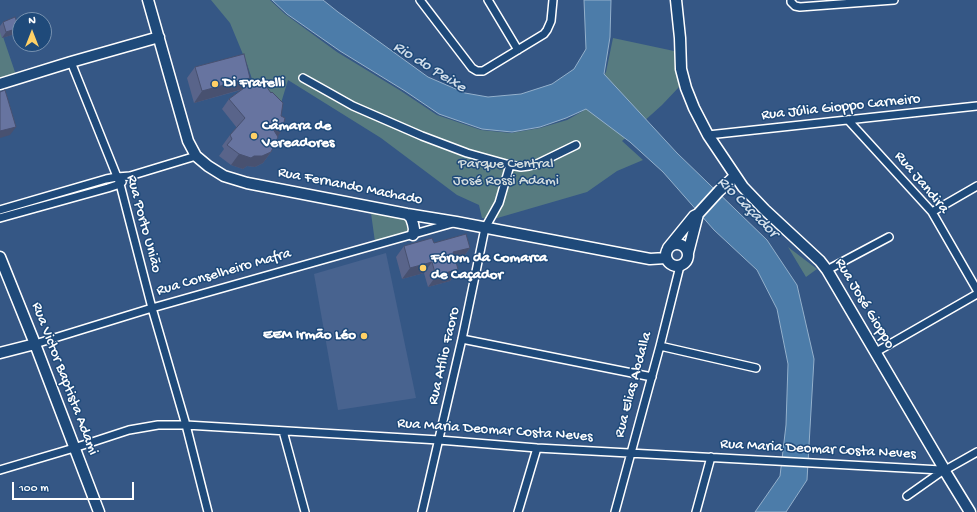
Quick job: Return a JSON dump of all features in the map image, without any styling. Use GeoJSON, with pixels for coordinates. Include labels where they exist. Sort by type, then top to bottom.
{"type":"FeatureCollection","features":[{"type":"Feature","properties":{"kind":"main road","name":"Rua Fernando Machado"},"geometry":{"type":"LineString","coordinates":[[148,0],[188,141],[196,156],[224,176],[247,183],[407,214],[650,259],[666,258]]}},
{"type":"Feature","properties":{"kind":"main road","name":"Rua José Gioppo"},"geometry":{"type":"LineString","coordinates":[[676,0],[680,38],[681,69],[686,88],[694,108],[708,135],[743,187],[828,270],[970,512]]}},
{"type":"Feature","properties":{"kind":"main road"},"geometry":{"type":"LineString","coordinates":[[0,84],[159,37]]}},
{"type":"Feature","properties":{"kind":"main road"},"geometry":{"type":"LineString","coordinates":[[699,213],[686,262],[676,267],[670,264],[666,258],[666,251],[694,216],[699,213],[735,176]]}},
{"type":"Feature","properties":{"kind":"main road"},"geometry":{"type":"LineString","coordinates":[[407,214],[411,218],[413,224],[414,230],[412,235]]}},
{"type":"Feature","properties":{"kind":"main road"},"geometry":{"type":"LineString","coordinates":[[668,248],[674,244],[681,245],[688,253]]}},
{"type":"Feature","properties":{"kind":"main road","name":"Rua Victor Baptista Adami"},"geometry":{"type":"LineString","coordinates":[[0,257],[99,512]]}},
{"type":"Feature","properties":{"kind":"main road","name":"Rua Conselheiro Mafra"},"geometry":{"type":"LineString","coordinates":[[0,353],[35,344]]}},
{"type":"Feature","properties":{"kind":"street"},"geometry":{"type":"LineString","coordinates":[[420,0],[472,68],[477,71],[482,71],[544,34],[548,30],[551,21],[553,0]]}},
{"type":"Feature","properties":{"kind":"street"},"geometry":{"type":"LineString","coordinates":[[488,0],[518,50]]}},
{"type":"Feature","properties":{"kind":"street"},"geometry":{"type":"LineString","coordinates":[[791,1],[795,6],[800,7],[894,0]]}},
{"type":"Feature","properties":{"kind":"street","name":"Rua Porto União"},"geometry":{"type":"LineString","coordinates":[[71,62],[120,184],[152,308],[186,425],[208,512]]}},
{"type":"Feature","properties":{"kind":"street"},"geometry":{"type":"LineString","coordinates":[[303,78],[353,106],[422,136],[468,153],[510,165],[521,167],[538,164],[576,145]]}},
{"type":"Feature","properties":{"kind":"street","name":"Rua Júlia Gioppo Carneiro"},"geometry":{"type":"LineString","coordinates":[[708,135],[977,106]]}},
{"type":"Feature","properties":{"kind":"street","name":"Rua Jandira"},"geometry":{"type":"LineString","coordinates":[[848,120],[932,212],[977,290]]}},
{"type":"Feature","properties":{"kind":"street"},"geometry":{"type":"LineString","coordinates":[[0,210],[117,176],[130,176],[196,156]]}},
{"type":"Feature","properties":{"kind":"street","name":"Rua Atílio Faoro"},"geometry":{"type":"LineString","coordinates":[[422,512],[462,339],[485,228],[496,210],[510,165]]}},
{"type":"Feature","properties":{"kind":"street"},"geometry":{"type":"LineString","coordinates":[[0,218],[120,184],[130,176]]}},
{"type":"Feature","properties":{"kind":"street"},"geometry":{"type":"LineString","coordinates":[[932,212],[977,186]]}},
{"type":"Feature","properties":{"kind":"street"},"geometry":{"type":"LineString","coordinates":[[48,196],[52,204]]}},
{"type":"Feature","properties":{"kind":"street","name":"Rua Conselheiro Mafra"},"geometry":{"type":"LineString","coordinates":[[35,344],[152,308],[456,222]]}},
{"type":"Feature","properties":{"kind":"street"},"geometry":{"type":"LineString","coordinates":[[828,270],[889,237]]}},
{"type":"Feature","properties":{"kind":"street","name":"Rua Elias Abdalla"},"geometry":{"type":"LineString","coordinates":[[615,512],[652,377],[680,266]]}},
{"type":"Feature","properties":{"kind":"street"},"geometry":{"type":"LineString","coordinates":[[876,352],[977,294]]}},
{"type":"Feature","properties":{"kind":"street"},"geometry":{"type":"LineString","coordinates":[[462,339],[652,377]]}},
{"type":"Feature","properties":{"kind":"street"},"geometry":{"type":"LineString","coordinates":[[660,346],[756,368]]}},
{"type":"Feature","properties":{"kind":"street","name":"Rua Maria Deomar Costa Neves"},"geometry":{"type":"LineString","coordinates":[[0,470],[129,430],[158,424],[439,440],[537,448],[944,470]]}},
{"type":"Feature","properties":{"kind":"street"},"geometry":{"type":"LineString","coordinates":[[283,431],[304,512]]}},
{"type":"Feature","properties":{"kind":"street"},"geometry":{"type":"LineString","coordinates":[[518,512],[537,448]]}},
{"type":"Feature","properties":{"kind":"street"},"geometry":{"type":"LineString","coordinates":[[907,496],[944,470],[977,452]]}},
{"type":"Feature","properties":{"kind":"street"},"geometry":{"type":"LineString","coordinates":[[696,512],[711,457]]}},
{"type":"Feature","properties":{"kind":"shaded area"},"geometry":{"type":"Polygon","coordinates":[[[272,0],[323,0],[428,77],[465,93],[488,97],[521,94],[552,84],[574,69],[586,49],[584,0],[611,0],[610,37],[604,74],[677,153],[767,240],[797,285],[814,359],[807,480],[786,512],[755,512],[780,476],[786,425],[788,364],[777,309],[757,270],[714,230],[663,172],[630,142],[586,109],[540,127],[512,132],[482,129],[439,114],[340,51],[287,14],[272,0]]]}},
{"type":"Feature","properties":{"kind":"shaded area","name":"EEM Irmão Léo"},"geometry":{"type":"Polygon","coordinates":[[[386,253],[416,398],[338,410],[314,274],[386,253]]]}},
{"type":"Feature","properties":{"kind":"green space","name":"Parque Central José Rossi Adami"},"geometry":{"type":"Polygon","coordinates":[[[211,0],[270,0],[285,14],[337,52],[437,115],[481,130],[511,133],[540,128],[567,120],[583,111],[606,72],[613,38],[674,51],[680,86],[662,105],[622,141],[643,160],[617,171],[587,192],[494,219],[482,218],[479,205],[457,195],[381,138],[288,80],[278,113],[255,88],[230,23],[211,0]]]}},
{"type":"Feature","properties":{"kind":"green space"},"geometry":{"type":"Polygon","coordinates":[[[0,28],[16,75],[0,80],[0,28]]]}},
{"type":"Feature","properties":{"kind":"green space"},"geometry":{"type":"Polygon","coordinates":[[[371,213],[404,218],[411,222],[412,229],[407,233],[375,242],[371,213]]]}},
{"type":"Feature","properties":{"kind":"green space"},"geometry":{"type":"Polygon","coordinates":[[[788,247],[817,269],[806,277],[788,247]]]}},
{"type":"Feature","properties":{"kind":"building"},"geometry":{"type":"Polygon","coordinates":[[[12,18],[12,30],[6,32],[3,22],[12,18]]]}},
{"type":"Feature","properties":{"kind":"building"},"geometry":{"type":"Polygon","coordinates":[[[244,54],[250,78],[202,91],[195,67],[244,54]]]}},
{"type":"Feature","properties":{"kind":"building"},"geometry":{"type":"Polygon","coordinates":[[[261,79],[271,93],[272,92],[283,103],[281,116],[285,118],[282,130],[273,129],[278,137],[271,152],[262,156],[254,156],[251,158],[239,154],[227,145],[232,139],[230,135],[245,118],[229,99],[255,80],[256,82],[261,79]]]}},
{"type":"Feature","properties":{"kind":"building"},"geometry":{"type":"Polygon","coordinates":[[[5,90],[16,127],[0,131],[0,92],[5,90]]]}},
{"type":"Feature","properties":{"kind":"building"},"geometry":{"type":"Polygon","coordinates":[[[466,234],[470,248],[453,252],[458,269],[436,276],[432,262],[410,268],[404,246],[432,238],[434,243],[466,234]]]}},
{"type":"Feature","properties":{"kind":"place","name":"Di Fratelli"},"geometry":{"type":"Point","coordinates":[215,84]}},
{"type":"Feature","properties":{"kind":"place","name":"Câmara de Vereadores"},"geometry":{"type":"Point","coordinates":[254,136]}},
{"type":"Feature","properties":{"kind":"place","name":"Fórum da Comarca de Caçador"},"geometry":{"type":"Point","coordinates":[423,268]}},
{"type":"Feature","properties":{"kind":"place","name":"EEM Irmão Léo"},"geometry":{"type":"Point","coordinates":[364,336]}},
{"type":"Feature","properties":{"kind":"water label","name":"Rio do Peixe"},"geometry":{"type":"Point","coordinates":[429,68]}},
{"type":"Feature","properties":{"kind":"water label","name":"Rio Caçador"},"geometry":{"type":"Point","coordinates":[747,208]}}]}
